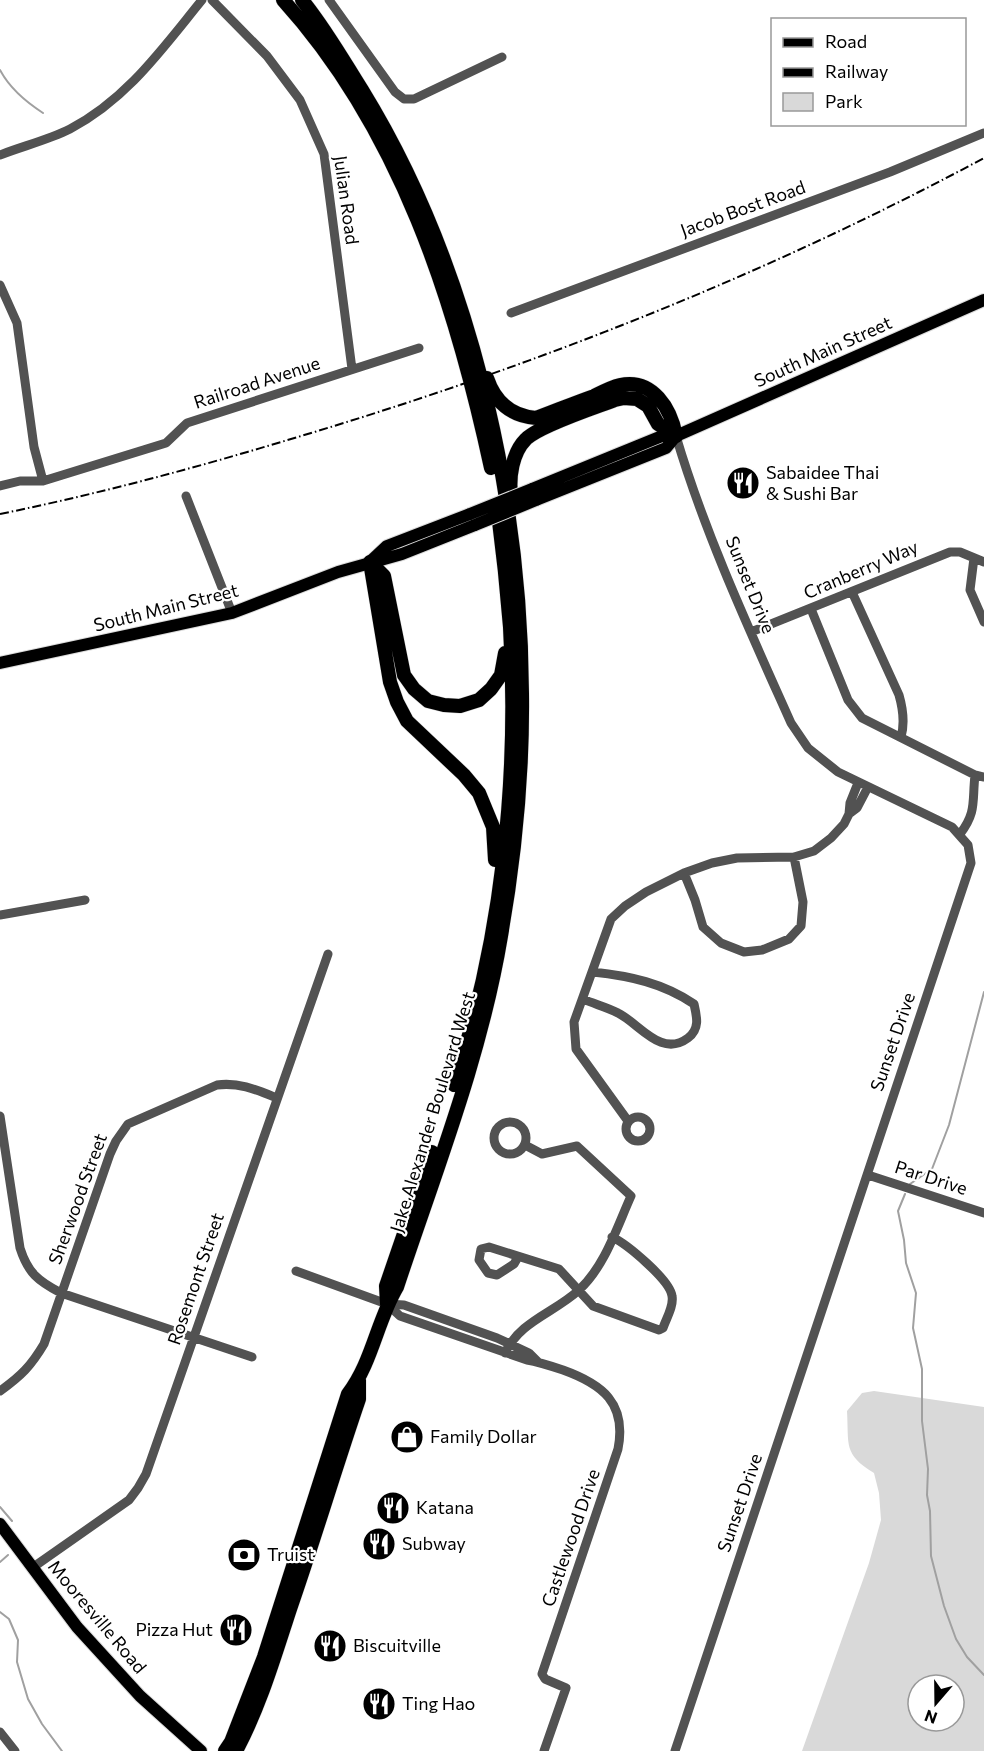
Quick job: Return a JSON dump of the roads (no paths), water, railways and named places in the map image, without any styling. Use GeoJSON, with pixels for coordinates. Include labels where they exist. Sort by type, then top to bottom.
{"type":"FeatureCollection","features":[{"type":"Feature","properties":{"kind":"highway"},"geometry":{"type":"LineString","coordinates":[[283,0],[317,41],[345,81],[372,127],[415,212],[441,281],[468,370],[496,490],[510,570]]}},
{"type":"Feature","properties":{"kind":"highway"},"geometry":{"type":"LineString","coordinates":[[302,0],[316,17],[373,107],[407,171],[433,229],[465,322],[495,442],[510,570],[512,725],[506,836],[485,963],[451,1094]]}},
{"type":"Feature","properties":{"kind":"highway"},"geometry":{"type":"LineString","coordinates":[[447,270],[469,321],[490,389],[497,400],[508,410],[524,417],[536,418],[620,385],[637,386],[654,393],[662,400],[673,421],[676,436]]}},
{"type":"Feature","properties":{"kind":"highway"},"geometry":{"type":"LineString","coordinates":[[370,562],[384,576],[404,675],[414,689],[428,701],[444,705],[460,706],[479,700],[501,675],[505,657],[510,570],[516,540],[510,488],[511,471],[516,454],[526,439],[542,429],[624,398],[637,399],[648,406],[658,424],[676,436]]}},
{"type":"Feature","properties":{"kind":"highway"},"geometry":{"type":"LineString","coordinates":[[370,562],[390,682],[397,702],[407,721],[464,775],[479,793],[493,827],[495,871],[484,938],[456,1060],[451,1094]]}},
{"type":"Feature","properties":{"kind":"highway","name":"Jake Alexander Boulevard West"},"geometry":{"type":"LineString","coordinates":[[225,1751],[231,1742],[264,1658],[348,1394],[359,1380],[387,1304],[397,1287],[473,1058],[490,993],[511,871],[520,781],[522,692],[510,570]]}},
{"type":"Feature","properties":{"kind":"highway","name":"Jake Alexander Boulevard West"},"geometry":{"type":"LineString","coordinates":[[387,1304],[386,1286],[451,1094]]}},
{"type":"Feature","properties":{"kind":"highway","name":"Jake Alexander Boulevard West"},"geometry":{"type":"LineString","coordinates":[[236,1751],[248,1729],[267,1682],[315,1539],[359,1399],[359,1380]]}},
{"type":"Feature","properties":{"kind":"main road","name":"South Main Street"},"geometry":{"type":"LineString","coordinates":[[0,663],[232,613],[370,562],[387,546],[472,519],[534,494],[662,436],[676,436],[984,300]]}},
{"type":"Feature","properties":{"kind":"main road","name":"Mooresville Road"},"geometry":{"type":"LineString","coordinates":[[0,1524],[77,1627],[125,1680],[201,1751]]}},
{"type":"Feature","properties":{"kind":"street"},"geometry":{"type":"LineString","coordinates":[[0,154],[69,129],[108,106],[139,77],[202,0]]}},
{"type":"Feature","properties":{"kind":"street","name":"Julian Road"},"geometry":{"type":"LineString","coordinates":[[212,0],[267,56],[300,100],[324,154],[352,369]]}},
{"type":"Feature","properties":{"kind":"street"},"geometry":{"type":"LineString","coordinates":[[328,0],[395,92],[404,99],[414,99],[502,57]]}},
{"type":"Feature","properties":{"kind":"street","name":"Jacob Bost Road"},"geometry":{"type":"LineString","coordinates":[[511,313],[890,172],[984,133]]}},
{"type":"Feature","properties":{"kind":"street"},"geometry":{"type":"LineString","coordinates":[[0,285],[17,323],[34,447],[43,481]]}},
{"type":"Feature","properties":{"kind":"street","name":"Railroad Avenue"},"geometry":{"type":"LineString","coordinates":[[0,486],[20,481],[43,481],[166,443],[187,423],[419,348]]}},
{"type":"Feature","properties":{"kind":"street","name":"Sunset Drive"},"geometry":{"type":"LineString","coordinates":[[675,1751],[969,868],[969,850],[960,834],[939,820],[858,783],[828,766],[808,748],[799,736],[791,723],[751,632],[687,472],[676,436]]}},
{"type":"Feature","properties":{"kind":"street"},"geometry":{"type":"LineString","coordinates":[[186,495],[232,613]]}},
{"type":"Feature","properties":{"kind":"street","name":"Cranberry Way"},"geometry":{"type":"LineString","coordinates":[[751,632],[950,552],[960,552],[984,562]]}},
{"type":"Feature","properties":{"kind":"street"},"geometry":{"type":"LineString","coordinates":[[974,558],[970,590],[984,622]]}},
{"type":"Feature","properties":{"kind":"street"},"geometry":{"type":"LineString","coordinates":[[852,592],[899,695],[903,709],[901,737]]}},
{"type":"Feature","properties":{"kind":"street"},"geometry":{"type":"LineString","coordinates":[[811,609],[848,700],[862,718],[980,776],[970,821],[960,834]]}},
{"type":"Feature","properties":{"kind":"street"},"geometry":{"type":"LineString","coordinates":[[849,814],[850,803],[858,783]]}},
{"type":"Feature","properties":{"kind":"street"},"geometry":{"type":"LineString","coordinates":[[628,1121],[576,1049],[574,1022],[611,919],[625,906],[684,873],[712,863],[737,858],[794,857],[814,851],[838,831],[849,814],[857,808],[868,787]]}},
{"type":"Feature","properties":{"kind":"street"},"geometry":{"type":"LineString","coordinates":[[684,873],[703,927],[721,943],[744,952],[762,950],[789,939],[801,926],[803,902],[794,857]]}},
{"type":"Feature","properties":{"kind":"street"},"geometry":{"type":"LineString","coordinates":[[0,915],[85,900]]}},
{"type":"Feature","properties":{"kind":"street","name":"Rosemont Street"},"geometry":{"type":"LineString","coordinates":[[32,1568],[129,1500],[146,1474],[328,954]]}},
{"type":"Feature","properties":{"kind":"street"},"geometry":{"type":"LineString","coordinates":[[583,999],[620,1014],[650,1038],[666,1043],[681,1043],[693,1034],[698,1021],[694,1004],[678,994],[646,980],[593,972]]}},
{"type":"Feature","properties":{"kind":"street","name":"Sherwood Street"},"geometry":{"type":"LineString","coordinates":[[0,1391],[21,1376],[34,1362],[44,1344],[110,1154],[128,1124],[217,1085],[230,1083],[242,1085],[277,1098]]}},
{"type":"Feature","properties":{"kind":"street"},"geometry":{"type":"LineString","coordinates":[[0,1116],[3,1157],[20,1248],[25,1263],[32,1273],[43,1283],[61,1293],[252,1357]]}},
{"type":"Feature","properties":{"kind":"street"},"geometry":{"type":"LineString","coordinates":[[507,1349],[535,1319],[579,1290],[597,1267],[631,1196],[578,1146],[542,1154],[525,1145]]}},
{"type":"Feature","properties":{"kind":"street","name":"Par Drive"},"geometry":{"type":"LineString","coordinates":[[868,1175],[984,1213]]}},
{"type":"Feature","properties":{"kind":"street"},"geometry":{"type":"LineString","coordinates":[[518,1257],[560,1269],[593,1306],[659,1330],[663,1328],[673,1301],[669,1287],[635,1252],[612,1237]]}},
{"type":"Feature","properties":{"kind":"street","name":"Castlewood Drive"},"geometry":{"type":"LineString","coordinates":[[296,1271],[387,1304],[400,1316],[507,1349],[527,1360],[587,1379],[598,1386],[612,1402],[620,1430],[618,1449],[542,1674],[545,1679],[566,1688],[544,1751]]}},
{"type":"Feature","properties":{"kind":"street"},"geometry":{"type":"LineString","coordinates":[[0,1732],[15,1751]]}},
{"type":"Feature","properties":{"kind":"waterway"},"geometry":{"type":"LineString","coordinates":[[0,70],[19,94],[43,113]]}},
{"type":"Feature","properties":{"kind":"waterway"},"geometry":{"type":"LineString","coordinates":[[910,1184],[932,1169],[949,1125],[984,992]]}},
{"type":"Feature","properties":{"kind":"waterway"},"geometry":{"type":"LineString","coordinates":[[905,1194],[898,1211],[906,1263],[916,1293],[913,1328],[922,1369],[922,1421],[928,1469],[927,1495],[930,1511],[931,1556],[944,1606],[956,1639],[967,1657],[984,1675]]}},
{"type":"Feature","properties":{"kind":"waterway"},"geometry":{"type":"LineString","coordinates":[[0,1507],[12,1521]]}},
{"type":"Feature","properties":{"kind":"waterway"},"geometry":{"type":"LineString","coordinates":[[0,1562],[8,1555]]}},
{"type":"Feature","properties":{"kind":"waterway"},"geometry":{"type":"LineString","coordinates":[[0,1612],[9,1619],[18,1640],[17,1662],[28,1699],[42,1724],[62,1751]]}},
{"type":"Feature","properties":{"kind":"railway"},"geometry":{"type":"LineString","coordinates":[[0,514],[110,489],[255,450],[469,382],[645,316],[731,280],[817,242],[984,158]]}},
{"type":"Feature","properties":{"kind":"place","name":"Sabaidee Thai & Sushi Bar"},"geometry":{"type":"Point","coordinates":[743,483]}},
{"type":"Feature","properties":{"kind":"place","name":"Family Dollar"},"geometry":{"type":"Point","coordinates":[407,1437]}},
{"type":"Feature","properties":{"kind":"place","name":"Katana"},"geometry":{"type":"Point","coordinates":[393,1508]}},
{"type":"Feature","properties":{"kind":"place","name":"Subway"},"geometry":{"type":"Point","coordinates":[379,1544]}},
{"type":"Feature","properties":{"kind":"place","name":"Truist"},"geometry":{"type":"Point","coordinates":[244,1555]}},
{"type":"Feature","properties":{"kind":"place","name":"Pizza Hut"},"geometry":{"type":"Point","coordinates":[236,1630]}},
{"type":"Feature","properties":{"kind":"place","name":"Biscuitville"},"geometry":{"type":"Point","coordinates":[330,1646]}},
{"type":"Feature","properties":{"kind":"place","name":"Ting Hao"},"geometry":{"type":"Point","coordinates":[379,1704]}}]}
